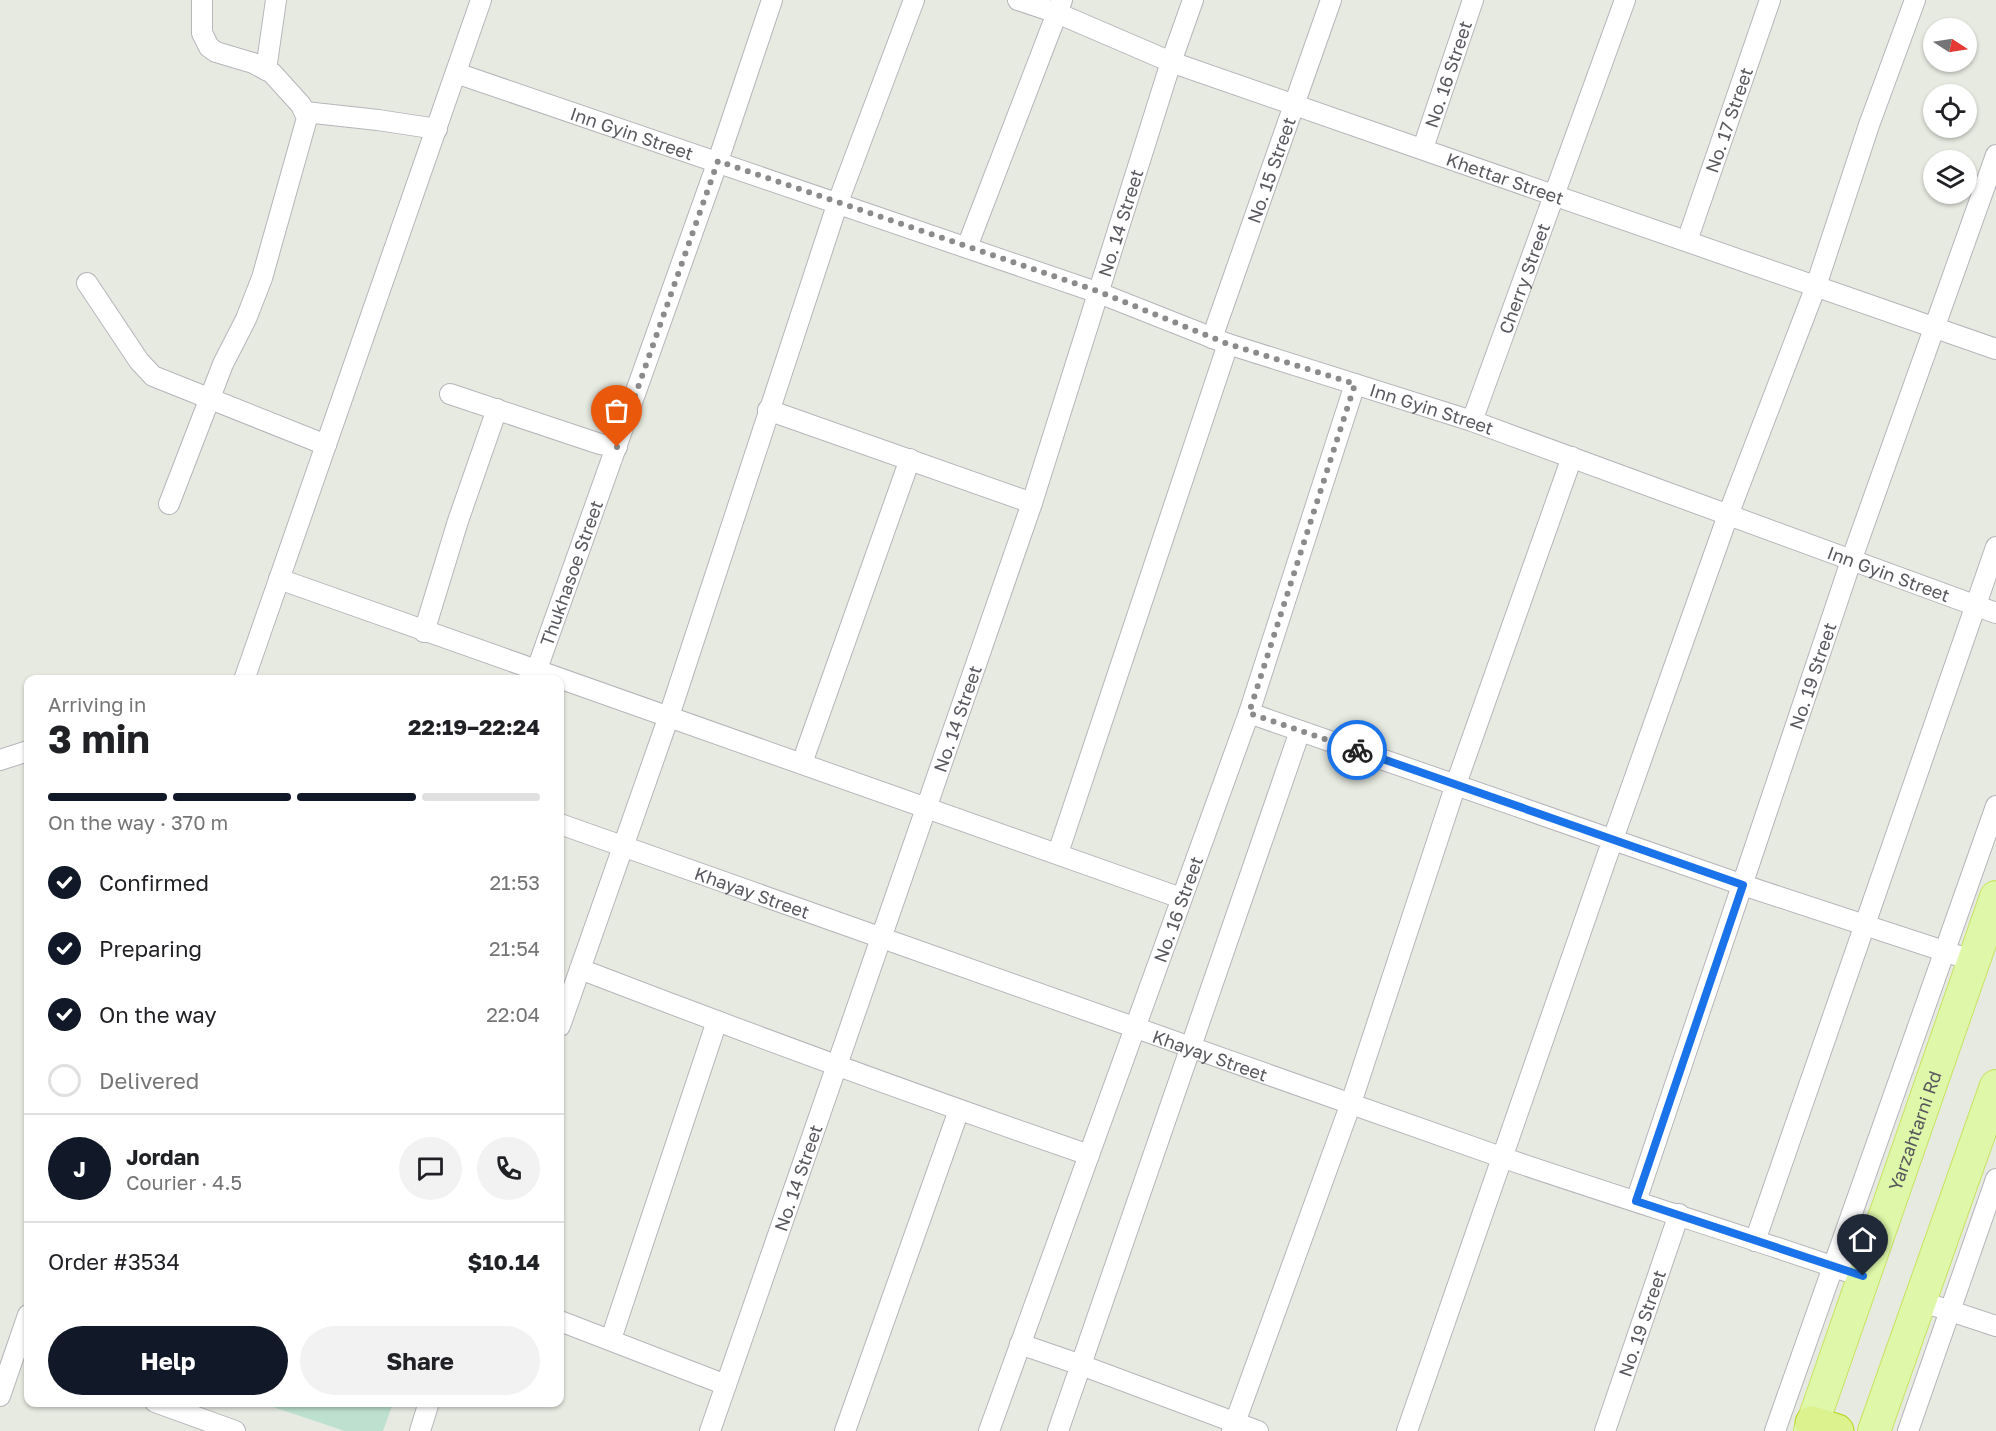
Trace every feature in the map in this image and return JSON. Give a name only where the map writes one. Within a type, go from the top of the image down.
[{"type":"main road","name":"Yarzahtarni Rd","points":[[1820,1428],[1959,956],[1996,897]]},
{"type":"main road","points":[[1874,1431],[1996,1086]]},
{"type":"street","points":[[169,504],[223,364],[246,319],[262,278],[306,126],[305,112],[272,73],[244,59],[216,52],[209,47],[202,33],[202,0]]},
{"type":"street","points":[[266,70],[276,0]]},
{"type":"street","points":[[246,675],[481,0]]},
{"type":"street","name":"Thukhasoe Street","points":[[537,669],[718,161],[772,0]]},
{"type":"street","points":[[564,1015],[669,716],[838,202],[914,0]]},
{"type":"street","name":"Khettar Street","points":[[1018,0],[1059,7],[1172,62],[1996,349]]},
{"type":"street","name":"No. 14 Street","points":[[710,1431],[1032,503],[1193,0]]},
{"type":"street","name":"No. 15 Street","points":[[1058,853],[1295,105],[1331,0]]},
{"type":"street","name":"No. 16 Street","points":[[1423,148],[1473,0]]},
{"type":"street","name":"Cherry Street","points":[[1472,421],[1625,0]]},
{"type":"street","name":"No. 17 Street","points":[[1687,241],[1770,0]]},
{"type":"street","points":[[1407,1431],[1728,515],[1816,286],[1869,125],[1915,0]]},
{"type":"street","points":[[967,247],[1059,7]]},
{"type":"street","name":"Inn Gyin Street","points":[[456,73],[1100,292],[1220,341],[1472,421],[1996,613]]},
{"type":"street","points":[[305,112],[437,129]]},
{"type":"street","name":"No. 19 Street","points":[[1636,1201],[1851,561],[1996,155]]},
{"type":"street","points":[[87,283],[139,361],[153,376],[326,445]]},
{"type":"street","name":"No. 16 Street","points":[[988,1431],[1249,713],[1355,384]]},
{"type":"street","points":[[450,394],[600,444],[617,447]]},
{"type":"street","points":[[424,632],[458,521],[497,409]]},
{"type":"street","points":[[768,410],[1032,503]]},
{"type":"street","points":[[1234,1427],[1350,1103],[1456,784],[1572,457]]},
{"type":"street","points":[[802,763],[910,459]]},
{"type":"street","points":[[1755,1241],[1996,547]]},
{"type":"street","points":[[279,579],[424,632],[554,675]]},
{"type":"street","points":[[564,679],[1182,898]]},
{"type":"street","points":[[1249,713],[1743,885],[1959,956]]},
{"type":"street","points":[[1058,1431],[1300,731]]},
{"type":"street","points":[[0,760],[24,752]]},
{"type":"street","points":[[1774,1431],[1833,1266],[1959,956],[1996,806]]},
{"type":"street","name":"Khayay Street","points":[[564,825],[881,937],[1135,1030],[1503,1157],[1863,1276]]},
{"type":"street","points":[[580,969],[959,1110],[1089,1155]]},
{"type":"street","points":[[611,1339],[717,1021]]},
{"type":"street","points":[[845,1431],[959,1110]]},
{"type":"street","points":[[1908,1431],[1996,1179]]},
{"type":"street","name":"No. 19 Street","points":[[1605,1431],[1679,1214]]},
{"type":"street","points":[[1920,1301],[1996,1326]]},
{"type":"street","points":[[564,1322],[726,1385]]},
{"type":"street","points":[[1020,1344],[1081,1365],[1234,1427],[1258,1431]]},
{"type":"street","points":[[0,1396],[22,1355]]},
{"type":"street","points":[[169,1407],[235,1431]]},
{"type":"street","points":[[420,1431],[427,1407]]},
{"type":"green space","points":[[273,1407],[392,1407],[383,1431],[345,1431]]},
{"type":"way so far","points":[[617,447],[718,161],[1100,292],[1228,344],[1355,384],[1249,713],[1357,750]]},
{"type":"route","points":[[1357,750],[1743,885],[1636,1201],[1863,1276]]}]
